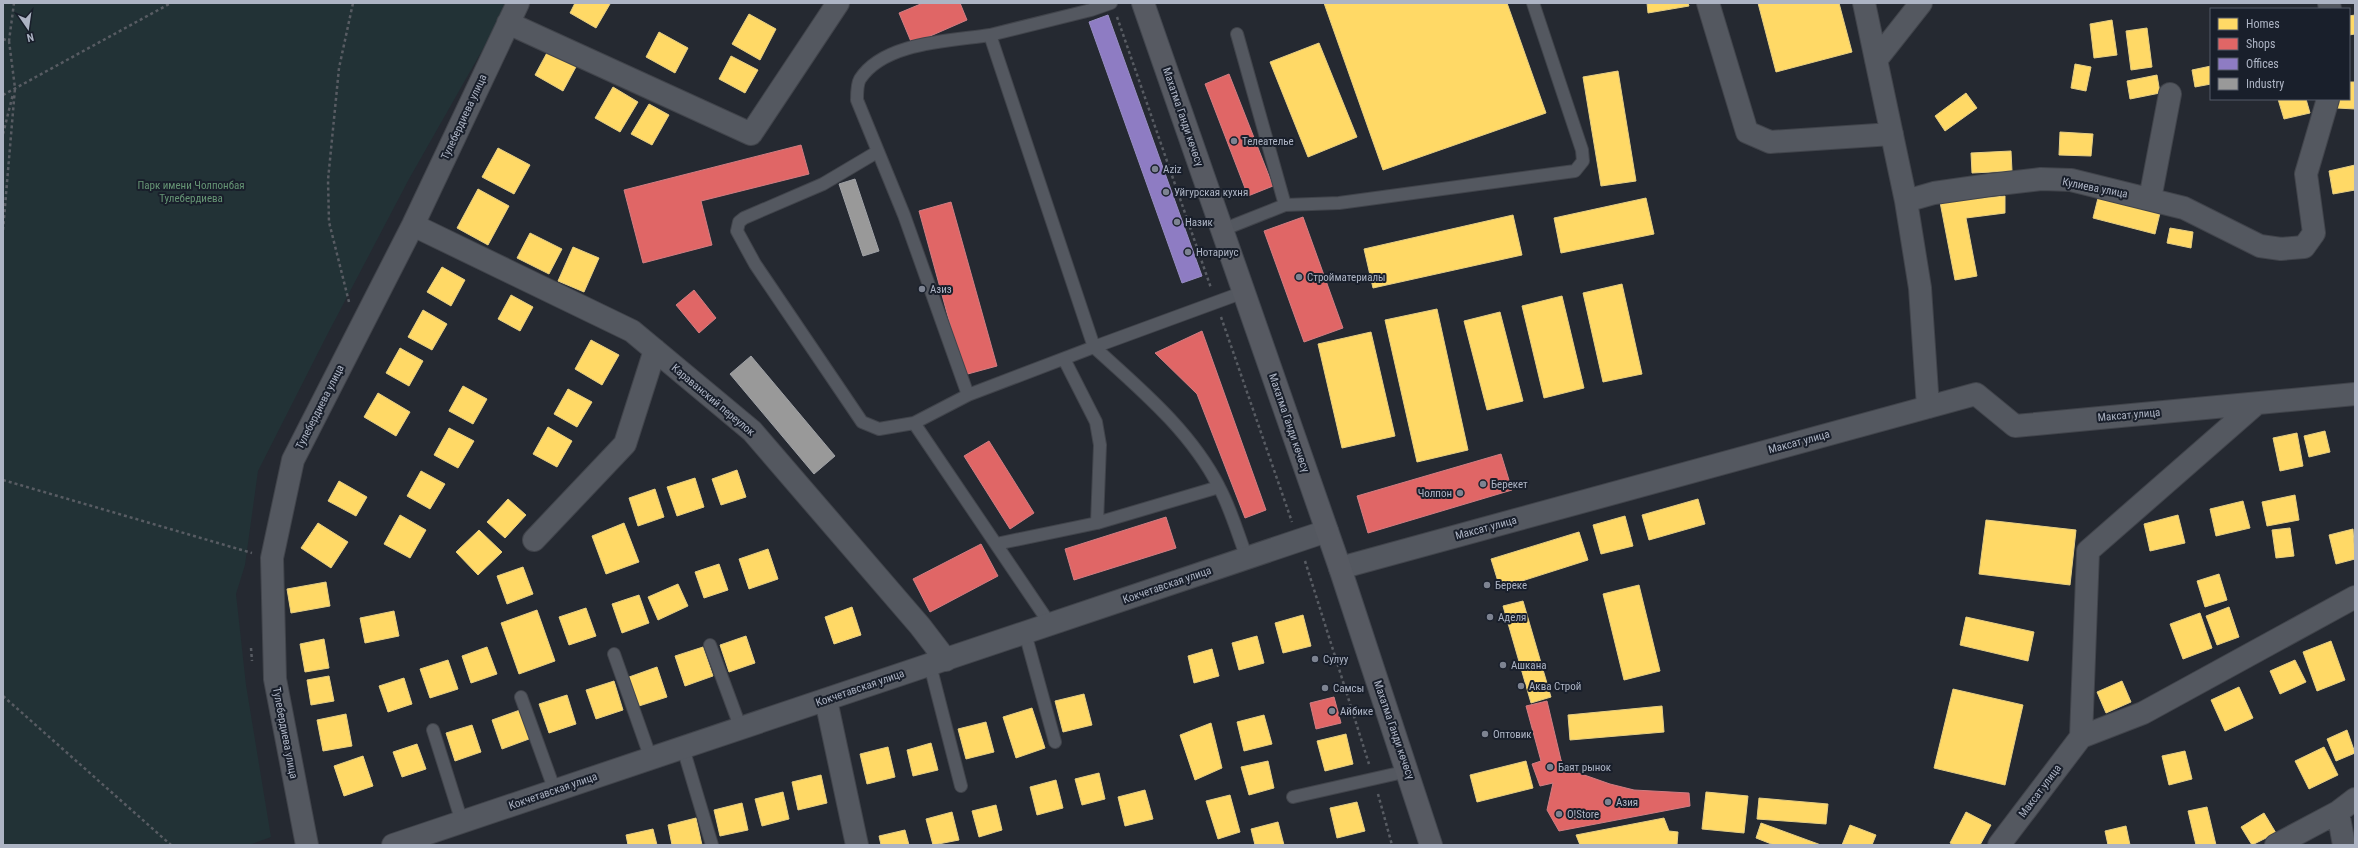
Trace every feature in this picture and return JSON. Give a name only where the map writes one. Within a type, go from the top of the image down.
[{"type":"main road","name":"Махатма Ганди көчөсү","points":[[1143,3],[1340,568],[1408,771],[1431,845]]},
{"type":"street","name":"Тулебердиева улица","points":[[306,845],[275,679],[272,558],[293,460],[413,225],[518,3]]},
{"type":"street","points":[[508,23],[751,134],[838,3]]},
{"type":"street","points":[[1708,3],[1747,132],[1770,142],[1892,134]]},
{"type":"street","points":[[1864,3],[1906,201],[1920,288],[1928,407]]},
{"type":"street","points":[[1876,60],[1922,3]]},
{"type":"street","points":[[2150,199],[2170,94]]},
{"type":"street","name":"Кулиева улица","points":[[1906,201],[1934,193],[2041,179],[2071,180],[2184,208],[2260,246],[2281,249],[2304,247],[2314,233],[2306,174],[2328,100]]},
{"type":"street","name":"Караванский переулок","points":[[413,225],[632,331],[655,350],[752,431],[920,626],[938,662]]},
{"type":"street","points":[[534,540],[625,444],[655,350]]},
{"type":"street","name":"Максат улица","points":[[1340,568],[1976,394],[2015,426],[2355,394]]},
{"type":"street","points":[[2256,404],[2088,551],[2081,736],[2144,713],[2355,598]]},
{"type":"street","name":"Кокчетавская улица","points":[[393,845],[1327,531]]},
{"type":"street","points":[[826,700],[857,845]]},
{"type":"street","name":"Максат улица","points":[[1999,845],[2081,736]]},
{"type":"street","points":[[2276,845],[2338,812],[2355,799]]},
{"type":"street","points":[[2338,812],[2344,845]]},
{"type":"lane","points":[[1222,230],[1285,205],[1339,203],[1575,171],[1582,161],[1582,150],[1533,3]]},
{"type":"lane","points":[[968,395],[904,215],[857,100],[860,80],[876,62],[903,49],[990,35],[1091,10],[1113,7]]},
{"type":"lane","points":[[1237,34],[1285,205]]},
{"type":"lane","points":[[990,35],[1094,347],[1152,399],[1201,457],[1219,487],[1247,558]]},
{"type":"lane","points":[[878,152],[823,184],[744,218],[737,225],[737,231],[755,264],[862,422],[879,429],[914,423],[968,395],[1244,292]]},
{"type":"lane","points":[[1064,359],[1096,422],[1100,445],[1097,523]]},
{"type":"lane","points":[[914,423],[1050,624]]},
{"type":"lane","points":[[996,544],[1097,523],[1219,487]]},
{"type":"lane","points":[[1025,633],[1055,742]]},
{"type":"lane","points":[[710,645],[741,728]]},
{"type":"lane","points":[[614,654],[651,758]]},
{"type":"lane","points":[[938,662],[961,786]]},
{"type":"lane","points":[[521,697],[555,791]]},
{"type":"lane","points":[[433,730],[462,822]]},
{"type":"lane","points":[[683,748],[712,845]]},
{"type":"lane","points":[[1293,797],[1408,771]]},
{"type":"path","points":[[3,230],[15,88],[8,41],[14,3]]},
{"type":"path","points":[[3,95],[171,3]]},
{"type":"path","points":[[353,3],[339,68],[328,180],[330,222],[357,334]]},
{"type":"path","points":[[1113,7],[1298,541],[1374,778],[1392,845]]},
{"type":"path","points":[[3,39],[8,41]]},
{"type":"path","points":[[3,134],[15,88]]},
{"type":"path","points":[[3,480],[272,558]]},
{"type":"path","points":[[3,696],[170,845]]},
{"type":"green space","name":"Парк имени Чолпонбая Тулебердиева","points":[[3,3],[509,3],[409,179],[258,471],[245,565],[236,594],[246,685],[271,837],[249,845],[3,845]]},
{"type":"building: Homes","points":[[575,3],[610,4],[596,28],[570,13]]},
{"type":"building: Homes","points":[[1324,3],[1507,3],[1546,113],[1383,170]]},
{"type":"building: Homes","points":[[1647,3],[1688,3],[1689,6],[1648,13]]},
{"type":"building: Homes","points":[[1758,3],[1839,3],[1852,52],[1776,72]]},
{"type":"building: Homes","points":[[749,14],[776,29],[760,60],[732,44]]},
{"type":"building: Homes","points":[[2355,15],[2355,34],[2350,35],[2350,16]]},
{"type":"building: Homes","points":[[2112,20],[2117,55],[2094,58],[2090,24]]},
{"type":"building: Homes","points":[[2147,28],[2152,67],[2131,70],[2126,31]]},
{"type":"building: Homes","points":[[659,32],[688,48],[675,73],[646,57]]},
{"type":"building: Homes","points":[[1319,43],[1357,137],[1308,157],[1270,62]]},
{"type":"building: Homes","points":[[549,49],[577,65],[563,91],[535,75]]},
{"type":"building: Homes","points":[[731,56],[758,70],[745,93],[719,79]]},
{"type":"building: Homes","points":[[2075,64],[2091,67],[2086,91],[2071,88]]},
{"type":"building: Homes","points":[[2210,66],[2210,84],[2195,87],[2192,70]]},
{"type":"building: Homes","points":[[1618,71],[1636,181],[1601,186],[1583,77]]},
{"type":"building: Homes","points":[[2157,75],[2160,93],[2130,99],[2127,81]]},
{"type":"building: Homes","points":[[2350,82],[2355,82],[2355,109],[2337,108],[2337,100],[2350,100]]},
{"type":"building: Homes","points":[[613,87],[638,102],[620,132],[595,118]]},
{"type":"building: Homes","points":[[1966,93],[1977,108],[1945,131],[1935,116]]},
{"type":"building: Homes","points":[[2278,100],[2306,100],[2310,113],[2284,119]]},
{"type":"building: Homes","points":[[649,104],[669,115],[652,145],[631,134]]},
{"type":"building: Homes","points":[[2060,132],[2093,134],[2091,156],[2059,155]]},
{"type":"building: Homes","points":[[498,148],[530,165],[514,194],[482,177]]},
{"type":"building: Homes","points":[[2011,151],[2012,171],[1972,173],[1971,153]]},
{"type":"building: Homes","points":[[2355,165],[2355,190],[2333,194],[2329,171]]},
{"type":"building: Homes","points":[[478,189],[509,206],[488,245],[457,228]]},
{"type":"building: Homes","points":[[2005,196],[2005,213],[1966,218],[1977,276],[1955,280],[1940,202]]},
{"type":"building: Homes","points":[[1646,198],[1654,234],[1561,253],[1554,218]]},
{"type":"building: Homes","points":[[2098,198],[2160,213],[2155,234],[2093,218]]},
{"type":"building: Homes","points":[[1513,215],[1522,255],[1373,288],[1364,249]]},
{"type":"building: Homes","points":[[2170,228],[2193,232],[2191,248],[2167,243]]},
{"type":"building: Homes","points":[[530,233],[562,249],[549,274],[517,258]]},
{"type":"building: Homes","points":[[573,247],[599,258],[584,292],[558,281]]},
{"type":"building: Homes","points":[[442,267],[465,280],[451,306],[427,292]]},
{"type":"building: Homes","points":[[1622,284],[1642,374],[1603,382],[1583,293]]},
{"type":"building: Homes","points":[[511,295],[533,307],[520,331],[498,319]]},
{"type":"building: Homes","points":[[1562,296],[1584,388],[1544,398],[1522,306]]},
{"type":"building: Homes","points":[[1437,309],[1468,450],[1417,462],[1385,320]]},
{"type":"building: Homes","points":[[423,310],[447,324],[432,350],[408,337]]},
{"type":"building: Homes","points":[[1500,312],[1523,401],[1487,410],[1464,321]]},
{"type":"building: Homes","points":[[1371,332],[1395,436],[1342,448],[1318,344]]},
{"type":"building: Homes","points":[[591,340],[619,355],[602,385],[575,369]]},
{"type":"building: Homes","points":[[400,348],[423,361],[409,386],[386,373]]},
{"type":"building: Homes","points":[[463,386],[487,399],[473,424],[449,411]]},
{"type":"building: Homes","points":[[568,389],[592,402],[577,427],[554,414]]},
{"type":"building: Homes","points":[[378,393],[410,412],[396,436],[364,417]]},
{"type":"building: Homes","points":[[548,427],[572,441],[557,467],[533,454]]},
{"type":"building: Homes","points":[[449,428],[474,441],[458,468],[434,455]]},
{"type":"building: Homes","points":[[2325,431],[2330,452],[2309,457],[2304,436]]},
{"type":"building: Homes","points":[[2297,433],[2303,466],[2280,471],[2273,438]]},
{"type":"building: Homes","points":[[737,470],[746,497],[721,505],[712,479]]},
{"type":"building: Homes","points":[[421,471],[445,484],[430,509],[407,496]]},
{"type":"building: Homes","points":[[695,478],[704,507],[677,516],[667,487]]},
{"type":"building: Homes","points":[[339,481],[367,497],[356,516],[328,501]]},
{"type":"building: Homes","points":[[655,489],[664,517],[638,526],[629,498]]},
{"type":"building: Homes","points":[[2295,495],[2299,520],[2267,526],[2262,502]]},
{"type":"building: Homes","points":[[508,499],[526,515],[505,538],[487,522]]},
{"type":"building: Homes","points":[[1698,499],[1705,524],[1649,540],[1642,515]]},
{"type":"building: Homes","points":[[2243,501],[2250,528],[2216,536],[2210,509]]},
{"type":"building: Homes","points":[[400,515],[426,530],[410,558],[384,544]]},
{"type":"building: Homes","points":[[2178,515],[2185,543],[2150,551],[2144,524]]},
{"type":"building: Homes","points":[[1625,516],[1633,546],[1601,554],[1593,525]]},
{"type":"building: Homes","points":[[1986,520],[2076,530],[2070,585],[1979,574]]},
{"type":"building: Homes","points":[[318,523],[348,542],[331,568],[301,548]]},
{"type":"building: Homes","points":[[624,523],[639,562],[606,574],[592,536]]},
{"type":"building: Homes","points":[[2290,528],[2294,556],[2276,558],[2272,530]]},
{"type":"building: Homes","points":[[2353,529],[2355,559],[2336,564],[2329,535]]},
{"type":"building: Homes","points":[[479,530],[502,552],[478,575],[456,552]]},
{"type":"building: Homes","points":[[1579,532],[1588,560],[1500,588],[1491,559]]},
{"type":"building: Homes","points":[[768,549],[778,579],[749,589],[739,559]]},
{"type":"building: Homes","points":[[719,564],[728,590],[704,598],[695,572]]},
{"type":"building: Homes","points":[[523,567],[533,594],[507,604],[497,576]]},
{"type":"building: Homes","points":[[2219,574],[2227,600],[2205,607],[2197,581]]},
{"type":"building: Homes","points":[[326,582],[330,606],[291,613],[287,589]]},
{"type":"building: Homes","points":[[678,584],[688,606],[658,620],[648,597]]},
{"type":"building: Homes","points":[[1639,585],[1660,671],[1624,680],[1603,594]]},
{"type":"building: Homes","points":[[639,595],[649,623],[622,633],[612,604]]},
{"type":"building: Homes","points":[[1523,601],[1551,697],[1531,703],[1503,606]]},
{"type":"building: Homes","points":[[852,607],[861,635],[834,644],[825,617]]},
{"type":"building: Homes","points":[[2229,607],[2239,637],[2217,645],[2206,616]]},
{"type":"building: Homes","points":[[586,608],[596,636],[569,645],[559,617]]},
{"type":"building: Homes","points":[[537,610],[555,661],[519,674],[501,623]]},
{"type":"building: Homes","points":[[394,611],[399,636],[365,643],[360,618]]},
{"type":"building: Homes","points":[[2200,613],[2212,648],[2183,659],[2170,624]]},
{"type":"building: Homes","points":[[1303,615],[1311,646],[1283,653],[1275,623]]},
{"type":"building: Homes","points":[[1966,617],[2034,632],[2028,661],[1960,645]]},
{"type":"building: Homes","points":[[746,636],[755,663],[729,672],[720,645]]},
{"type":"building: Homes","points":[[1257,636],[1264,663],[1239,670],[1232,643]]},
{"type":"building: Homes","points":[[324,639],[329,668],[305,672],[300,644]]},
{"type":"building: Homes","points":[[2331,641],[2345,680],[2317,691],[2303,652]]},
{"type":"building: Homes","points":[[487,647],[497,674],[471,683],[462,656]]},
{"type":"building: Homes","points":[[703,647],[713,676],[685,686],[675,656]]},
{"type":"building: Homes","points":[[1212,649],[1219,676],[1194,683],[1188,656]]},
{"type":"building: Homes","points":[[448,660],[458,689],[430,698],[420,669]]},
{"type":"building: Homes","points":[[2295,660],[2306,682],[2280,694],[2270,671]]},
{"type":"building: Homes","points":[[657,667],[667,697],[639,706],[629,677]]},
{"type":"building: Homes","points":[[329,676],[334,701],[311,705],[307,680]]},
{"type":"building: Homes","points":[[404,678],[412,704],[388,712],[379,686]]},
{"type":"building: Homes","points":[[614,681],[623,710],[596,719],[586,690]]},
{"type":"building: Homes","points":[[2122,681],[2131,702],[2106,713],[2097,692]]},
{"type":"building: Homes","points":[[2239,687],[2253,718],[2225,731],[2211,700]]},
{"type":"building: Homes","points":[[1953,689],[2023,705],[2005,785],[1934,768]]},
{"type":"building: Homes","points":[[1084,694],[1092,725],[1063,732],[1055,701]]},
{"type":"building: Homes","points":[[567,695],[576,724],[549,733],[539,704]]},
{"type":"building: Homes","points":[[1662,706],[1664,732],[1570,740],[1568,715]]},
{"type":"building: Homes","points":[[1032,708],[1045,748],[1016,758],[1003,717]]},
{"type":"building: Homes","points":[[520,710],[529,739],[502,749],[492,720]]},
{"type":"building: Homes","points":[[346,714],[352,746],[323,751],[317,720]]},
{"type":"building: Homes","points":[[1264,715],[1272,744],[1244,751],[1237,722]]},
{"type":"building: Homes","points":[[986,722],[994,752],[966,759],[958,729]]},
{"type":"building: Homes","points":[[1211,723],[1222,768],[1195,780],[1180,735]]},
{"type":"building: Homes","points":[[472,725],[481,752],[455,761],[446,733]]},
{"type":"building: Homes","points":[[2347,730],[2355,753],[2336,761],[2327,739]]},
{"type":"building: Homes","points":[[1346,734],[1353,764],[1325,771],[1317,741]]},
{"type":"building: Homes","points":[[931,743],[938,770],[913,776],[907,750]]},
{"type":"building: Homes","points":[[417,744],[426,769],[402,777],[393,752]]},
{"type":"building: Homes","points":[[888,747],[895,777],[867,784],[860,754]]},
{"type":"building: Homes","points":[[2324,747],[2338,775],[2309,789],[2295,761]]},
{"type":"building: Homes","points":[[2185,751],[2192,779],[2169,785],[2162,756]]},
{"type":"building: Homes","points":[[363,756],[373,786],[344,796],[334,766]]},
{"type":"building: Homes","points":[[1268,761],[1274,788],[1249,795],[1241,767]]},
{"type":"building: Homes","points":[[1526,761],[1533,788],[1477,802],[1470,775]]},
{"type":"building: Homes","points":[[1099,773],[1105,799],[1082,805],[1075,779]]},
{"type":"building: Homes","points":[[821,775],[827,803],[798,810],[792,782]]},
{"type":"building: Homes","points":[[1056,780],[1063,808],[1037,815],[1030,787]]},
{"type":"building: Homes","points":[[1145,790],[1153,819],[1125,826],[1118,797]]},
{"type":"building: Homes","points":[[783,792],[789,819],[762,826],[755,799]]},
{"type":"building: Homes","points":[[1706,792],[1748,796],[1744,833],[1702,829]]},
{"type":"building: Homes","points":[[1230,795],[1240,832],[1218,839],[1206,801]]},
{"type":"building: Homes","points":[[1759,798],[1828,804],[1826,824],[1757,819]]},
{"type":"building: Homes","points":[[1357,802],[1365,831],[1337,838],[1330,808]]},
{"type":"building: Homes","points":[[742,803],[748,830],[720,836],[714,810]]},
{"type":"building: Homes","points":[[996,805],[1002,830],[979,837],[972,811]]},
{"type":"building: Homes","points":[[2207,807],[2216,845],[2196,845],[2188,811]]},
{"type":"building: Homes","points":[[952,812],[959,840],[933,845],[926,819]]},
{"type":"building: Homes","points":[[1966,812],[1991,825],[1980,845],[1954,845],[1950,843]]},
{"type":"building: Homes","points":[[2264,813],[2276,833],[2252,845],[2241,827]]},
{"type":"building: Homes","points":[[696,818],[702,845],[672,845],[668,825]]},
{"type":"building: Homes","points":[[1664,818],[1669,831],[1678,832],[1677,845],[1580,845],[1576,835]]},
{"type":"building: Homes","points":[[1278,822],[1284,845],[1255,845],[1251,829]]},
{"type":"building: Homes","points":[[1761,823],[1821,845],[1774,845],[1756,838]]},
{"type":"building: Homes","points":[[1850,825],[1876,835],[1872,845],[1842,845]]},
{"type":"building: Homes","points":[[2126,826],[2130,845],[2108,845],[2105,831]]},
{"type":"building: Homes","points":[[653,829],[657,845],[628,845],[626,835]]},
{"type":"building: Homes","points":[[905,830],[909,845],[881,845],[879,836]]},
{"type":"building: Shops","points":[[923,3],[960,3],[967,20],[912,44],[899,13]]},
{"type":"building: Shops","points":[[1229,74],[1273,186],[1248,196],[1205,84]]},
{"type":"building: Shops","points":[[801,145],[809,174],[701,201],[712,245],[643,263],[624,190]]},
{"type":"building: Shops","points":[[951,202],[997,366],[964,375],[919,211]]},
{"type":"building: Shops","points":[[1303,217],[1343,328],[1304,342],[1264,231]]},
{"type":"building: Shops","points":[[694,290],[716,318],[699,333],[676,305]]},
{"type":"building: Shops","points":[[1202,331],[1266,510],[1245,518],[1197,394],[1155,353]]},
{"type":"building: Shops","points":[[989,441],[1034,513],[1010,529],[964,456]]},
{"type":"building: Shops","points":[[1501,454],[1512,490],[1368,533],[1357,496]]},
{"type":"building: Shops","points":[[1166,517],[1176,548],[1074,580],[1065,549]]},
{"type":"building: Shops","points":[[981,544],[998,576],[930,612],[913,579]]},
{"type":"building: Shops","points":[[1334,697],[1341,723],[1316,729],[1310,703]]},
{"type":"building: Shops","name":"Баят рынок","points":[[1547,701],[1561,760],[1570,770],[1610,784],[1634,790],[1689,793],[1690,806],[1559,831],[1547,810],[1553,783],[1540,786],[1532,764],[1541,761],[1526,706]]},
{"type":"building: Offices","points":[[1108,15],[1202,276],[1182,283],[1089,22]]},
{"type":"building: Industry","points":[[855,179],[879,251],[863,256],[839,184]]},
{"type":"building: Industry","points":[[751,356],[835,456],[814,474],[730,374]]},
{"type":"place","name":"Телеателье","points":[[1234,141]]},
{"type":"place","name":"Aziz","points":[[1155,169]]},
{"type":"place","name":"Уйгурская кухня","points":[[1166,192]]},
{"type":"place","name":"Назик","points":[[1177,222]]},
{"type":"place","name":"Нотариус","points":[[1188,252]]},
{"type":"place","name":"Стройматериалы","points":[[1299,277]]},
{"type":"place","name":"Азиз","points":[[922,289]]},
{"type":"place","name":"Берекет","points":[[1483,484]]},
{"type":"place","name":"Чолпон","points":[[1460,493]]},
{"type":"place","name":"Береке","points":[[1487,585]]},
{"type":"place","name":"Аделя","points":[[1490,617]]},
{"type":"place","name":"Сулуу","points":[[1315,659]]},
{"type":"place","name":"Ашкана","points":[[1503,665]]},
{"type":"place","name":"Аква Строй","points":[[1521,686]]},
{"type":"place","name":"Самсы","points":[[1325,688]]},
{"type":"place","name":"Айбике","points":[[1332,711]]},
{"type":"place","name":"Оптовик","points":[[1485,734]]},
{"type":"place","name":"Баят рынок","points":[[1550,767]]},
{"type":"place","name":"Азия","points":[[1608,802]]},
{"type":"place","name":"O!Store","points":[[1559,814]]}]
